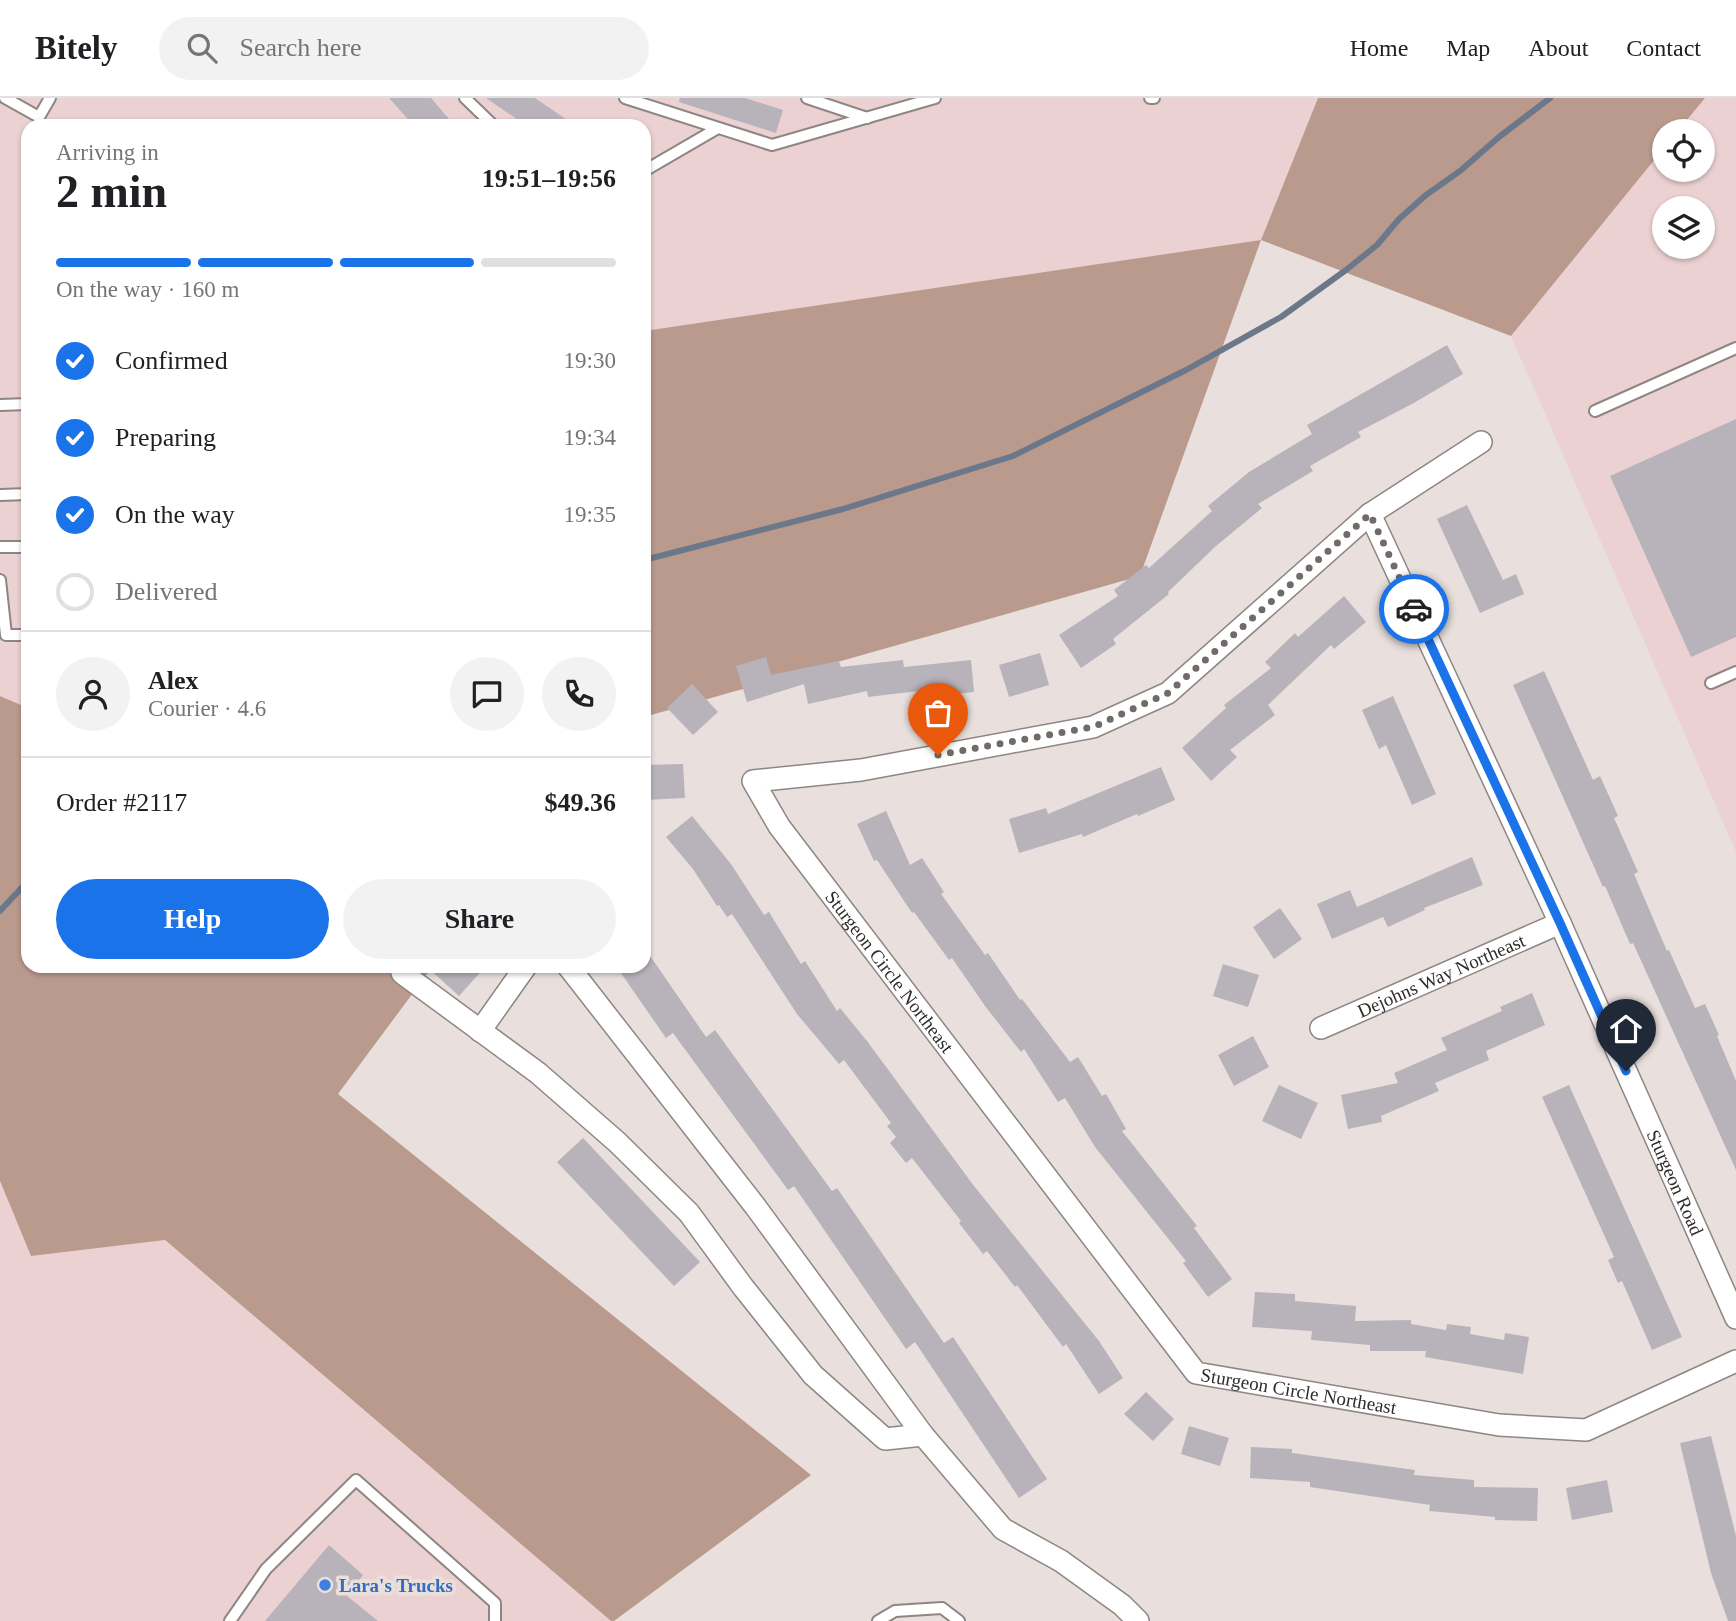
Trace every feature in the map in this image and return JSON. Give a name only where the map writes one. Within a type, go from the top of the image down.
[{"type":"street","name":"Sturgeon Circle Northeast","points":[[1480,442],[1370,514],[1168,693],[1093,727],[860,770],[753,781],[779,826],[1196,1373],[1499,1425],[1586,1430],[1736,1361]]},
{"type":"street","name":"Sturgeon Road","points":[[1370,514],[1560,923],[1736,1318]]},
{"type":"street","name":"Dejohns Way Northeast","points":[[1321,1028],[1560,923]]},
{"type":"street","points":[[402,973],[538,1073],[617,1142],[689,1213],[813,1376],[885,1439],[923,1435]]},
{"type":"street","points":[[480,1031],[521,973]]},
{"type":"street","points":[[573,973],[755,1206],[923,1435],[1003,1529],[1061,1561],[1122,1605],[1138,1621]]},
{"type":"lane","points":[[5,98],[39,117],[50,98]]},
{"type":"lane","points":[[466,98],[487,119]]},
{"type":"lane","points":[[625,98],[772,145],[935,98]]},
{"type":"lane","points":[[807,98],[867,118]]},
{"type":"lane","points":[[651,167],[718,128]]},
{"type":"lane","points":[[1595,411],[1736,348]]},
{"type":"lane","points":[[0,405],[21,404]]},
{"type":"lane","points":[[0,495],[21,494]]},
{"type":"lane","points":[[0,547],[21,547]]},
{"type":"lane","points":[[0,580],[6,635],[21,635]]},
{"type":"lane","points":[[1711,683],[1736,671]]},
{"type":"lane","points":[[230,1621],[266,1569],[356,1480],[495,1603],[495,1621]]},
{"type":"lane","points":[[878,1621],[895,1611],[942,1608],[959,1621]]},
{"type":"shaded area","points":[[0,98],[1318,98],[1261,240],[651,330],[651,119],[21,119],[21,705],[0,696]]},
{"type":"shaded area","points":[[1318,98],[1705,98],[1688,119],[1652,119],[1652,163],[1511,336],[1261,240]]},
{"type":"shaded area","points":[[1705,98],[1736,98],[1736,852],[1511,336],[1652,163],[1652,182],[1715,182],[1715,119],[1688,119]]},
{"type":"shaded area","points":[[1261,240],[1140,576],[651,715],[651,330]]},
{"type":"shaded area","points":[[0,696],[21,705],[21,973],[428,973],[338,1094],[811,1475],[611,1621],[165,1240],[31,1256],[0,1181]]},
{"type":"shaded area","points":[[0,1181],[31,1256],[164,1240],[611,1621],[0,1621]]},
{"type":"building","points":[[389,98],[431,98],[449,119],[408,119]]},
{"type":"building","points":[[486,98],[535,98],[566,119],[517,119]]},
{"type":"building","points":[[680,98],[745,98],[783,110],[776,133],[679,102]]},
{"type":"building","points":[[1447,345],[1463,374],[1358,432],[1361,437],[1310,466],[1313,471],[1258,504],[1262,508],[1216,546],[1168,592],[1169,594],[1113,639],[1116,644],[1081,668],[1059,635],[1118,596],[1114,590],[1146,565],[1149,568],[1212,511],[1208,506],[1249,472],[1312,434],[1307,425]]},
{"type":"building","points":[[1736,419],[1736,637],[1691,657],[1610,476]]},
{"type":"building","points":[[1467,505],[1503,580],[1516,574],[1524,594],[1480,613],[1437,519]]},
{"type":"building","points":[[1344,596],[1366,622],[1334,649],[1331,645],[1268,705],[1275,715],[1230,750],[1237,757],[1211,781],[1182,748],[1226,708],[1224,705],[1271,668],[1265,662],[1295,633],[1298,637]]},
{"type":"building","points":[[1040,653],[1049,685],[1009,697],[999,665]]},
{"type":"building","points":[[766,657],[771,675],[839,661],[841,667],[903,660],[904,667],[971,660],[974,692],[935,696],[935,689],[868,697],[867,691],[808,704],[804,684],[747,702],[736,666]]},
{"type":"building","points":[[1544,671],[1593,780],[1600,776],[1618,816],[1614,818],[1638,872],[1634,874],[1667,951],[1669,950],[1695,1008],[1705,1004],[1719,1035],[1717,1036],[1736,1081],[1736,1170],[1633,943],[1630,944],[1605,886],[1603,887],[1513,685]]},
{"type":"building","points":[[692,684],[718,712],[693,735],[667,708]]},
{"type":"building","points":[[1393,696],[1436,794],[1412,805],[1386,745],[1379,749],[1362,710]]},
{"type":"building","points":[[683,764],[685,798],[651,800],[651,765]]},
{"type":"building","points":[[1161,767],[1175,800],[1083,837],[1082,834],[1019,853],[1009,819],[1046,808],[1048,814]]},
{"type":"building","points":[[886,811],[910,865],[922,858],[944,892],[941,894],[985,955],[988,953],[1020,1000],[1022,999],[1070,1062],[1078,1057],[1102,1096],[1106,1094],[1126,1129],[1122,1131],[1197,1226],[1194,1228],[1232,1279],[1208,1297],[1183,1263],[1186,1261],[1095,1147],[1065,1098],[1058,1102],[1024,1049],[1021,1052],[952,958],[949,960],[914,912],[912,913],[877,860],[874,861],[857,824]]},
{"type":"building","points":[[692,816],[731,864],[764,915],[769,912],[801,964],[805,961],[837,1011],[840,1008],[867,1041],[974,1186],[1099,1341],[1123,1378],[1099,1394],[1066,1344],[1063,1347],[1017,1285],[1015,1287],[987,1251],[983,1254],[912,1158],[906,1163],[890,1143],[896,1137],[887,1126],[891,1123],[844,1060],[839,1064],[797,1014],[732,914],[727,917],[719,905],[717,906],[693,869],[666,837]]},
{"type":"building","points":[[1472,857],[1483,885],[1424,908],[1425,910],[1388,927],[1383,917],[1332,939],[1317,904],[1350,890],[1357,907]]},
{"type":"building","points":[[1280,908],[1302,939],[1274,959],[1253,927]]},
{"type":"building","points":[[651,957],[706,1037],[715,1030],[832,1191],[837,1188],[944,1343],[953,1337],[1047,1479],[1019,1498],[915,1342],[906,1349],[794,1186],[788,1190],[673,1033],[666,1038],[621,973],[651,973]]},
{"type":"building","points":[[1223,964],[1259,975],[1248,1007],[1213,996]]},
{"type":"building","points":[[434,973],[480,973],[459,996]]},
{"type":"building","points":[[1532,993],[1545,1025],[1486,1051],[1489,1060],[1435,1083],[1439,1091],[1381,1116],[1382,1122],[1348,1129],[1341,1095],[1398,1083],[1394,1073],[1447,1050],[1441,1038],[1502,1011],[1500,1007]]},
{"type":"building","points":[[1253,1036],[1269,1067],[1234,1086],[1218,1055]]},
{"type":"building","points":[[1279,1085],[1318,1103],[1301,1139],[1262,1121]]},
{"type":"building","points":[[1569,1085],[1682,1337],[1652,1350],[1622,1281],[1618,1283],[1608,1260],[1614,1257],[1542,1097]]},
{"type":"building","points":[[583,1138],[700,1262],[674,1286],[557,1162]]},
{"type":"building","points":[[1255,1292],[1295,1294],[1295,1301],[1356,1306],[1355,1321],[1411,1320],[1411,1324],[1446,1330],[1447,1324],[1471,1327],[1470,1334],[1504,1340],[1505,1333],[1529,1337],[1523,1374],[1425,1357],[1426,1351],[1370,1351],[1370,1345],[1311,1340],[1312,1331],[1252,1327]]},
{"type":"building","points":[[1146,1392],[1174,1419],[1153,1441],[1124,1414]]},
{"type":"building","points":[[1189,1426],[1229,1438],[1220,1466],[1181,1454]]},
{"type":"building","points":[[1711,1436],[1736,1536],[1736,1621],[1728,1621],[1711,1573],[1680,1443]]},
{"type":"building","points":[[1251,1447],[1292,1449],[1292,1453],[1415,1470],[1414,1475],[1474,1480],[1474,1487],[1538,1488],[1537,1521],[1495,1520],[1495,1517],[1429,1511],[1430,1505],[1310,1487],[1310,1482],[1250,1478]]},
{"type":"building","points":[[1607,1480],[1613,1512],[1572,1520],[1566,1488]]},
{"type":"building","name":"Lara's Trucks","points":[[329,1545],[363,1575],[347,1596],[378,1621],[265,1621]]},
{"type":"waterway","points":[[651,558],[843,509],[1013,456],[1186,370],[1281,317],[1346,270],[1377,245],[1399,219],[1426,195],[1550,98]]},
{"type":"waterway","points":[[0,911],[21,888]]},
{"type":"way so far","points":[[938,755],[1093,727],[1168,693],[1370,514],[1414,609]]},
{"type":"place","name":"Lara's Trucks","points":[[325,1585]]},
{"type":"route","points":[[1414,609],[1626,1071]]}]
